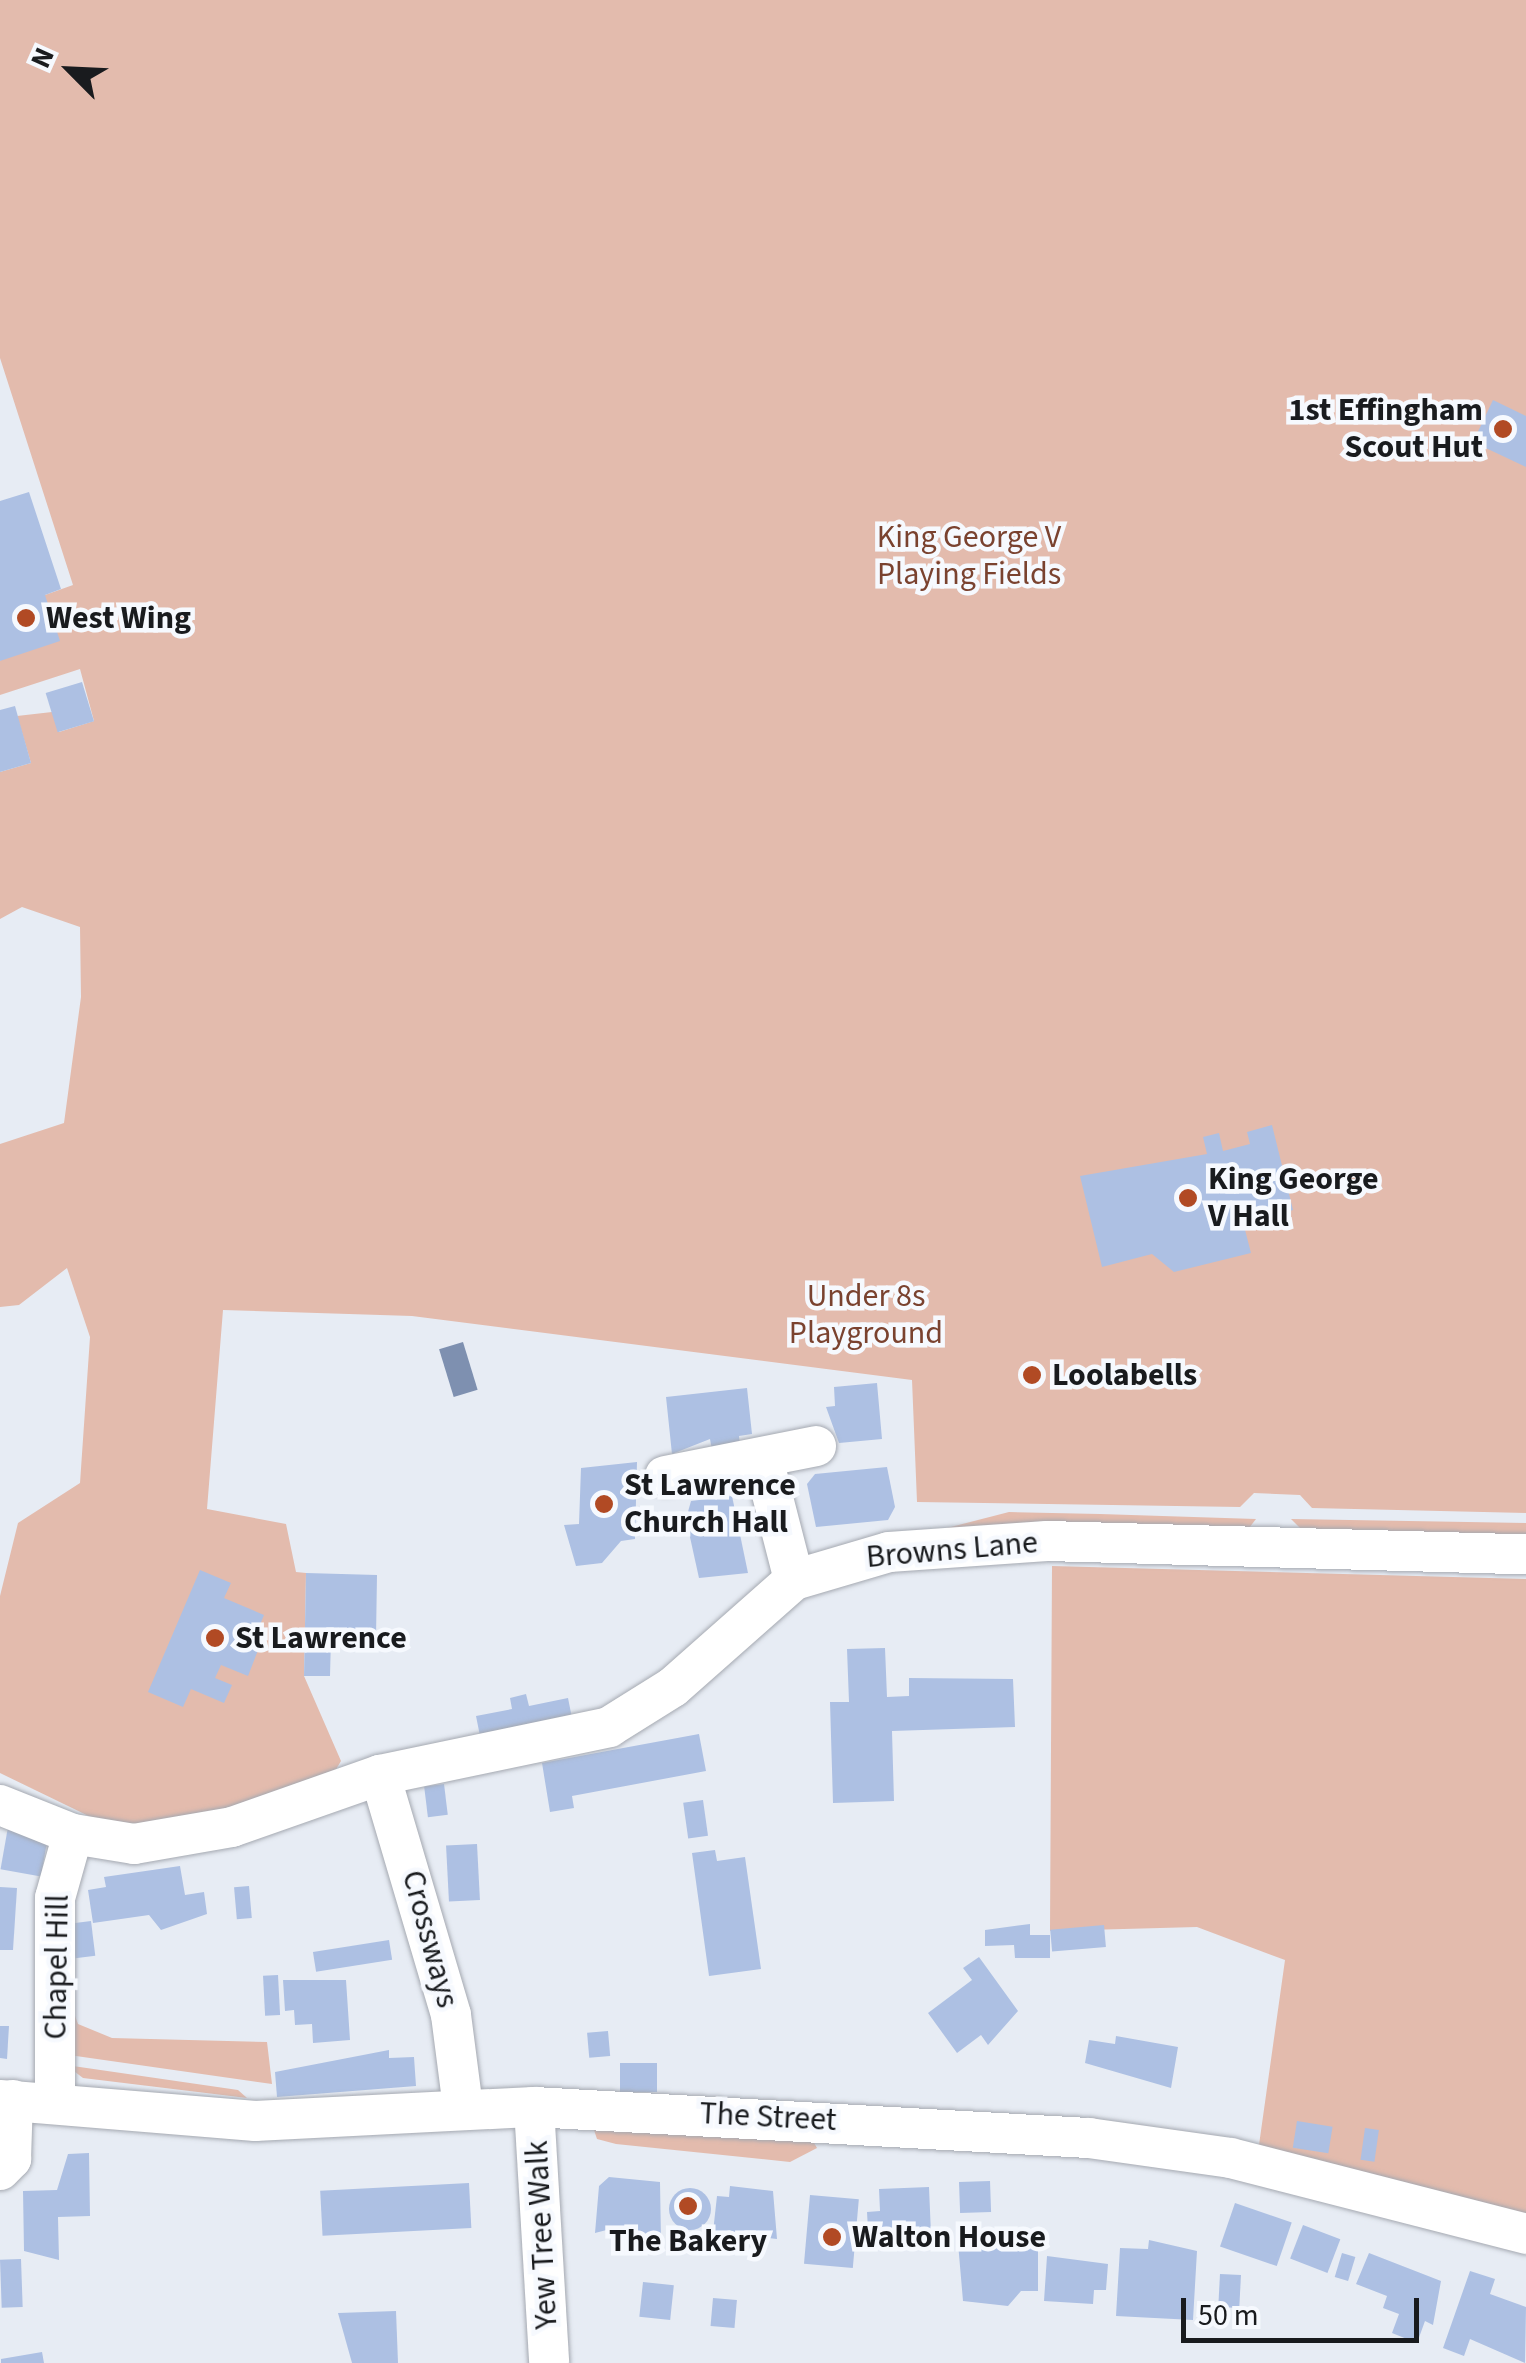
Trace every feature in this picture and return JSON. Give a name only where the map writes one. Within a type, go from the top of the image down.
[{"type":"street","points":[[666,1476],[816,1446]]},
{"type":"street","points":[[763,1458],[794,1580]]},
{"type":"street","name":"Browns Lane","points":[[0,1804],[73,1834],[134,1844],[232,1828],[380,1775],[633,1716],[794,1580],[858,1557],[984,1542],[1526,1554]]},
{"type":"street","name":"Crossways","points":[[380,1775],[446,1998],[463,2107]]},
{"type":"street","name":"Chapel Hill","points":[[56,2101],[54,1898],[73,1834]]},
{"type":"street","points":[[0,2170],[12,2158],[7,2100]]},
{"type":"street","name":"The Street","points":[[7,2100],[56,2101],[254,2121],[463,2107],[534,2107],[1089,2138],[1230,2158],[1526,2234]]},
{"type":"street","name":"Yew Tree Walk","points":[[534,2107],[549,2363]]},
{"type":"green space","name":"King George V Playing Fields","points":[[0,0],[1526,0],[1526,1513],[1312,1508],[1300,1495],[1254,1493],[1240,1507],[917,1502],[912,1380],[412,1316],[223,1310],[207,1509],[286,1524],[296,1572],[306,1573],[304,1676],[341,1761],[329,1781],[160,1828],[103,1823],[0,1773],[0,1596],[18,1523],[80,1483],[90,1337],[67,1268],[19,1305],[0,1307],[0,1144],[64,1123],[81,997],[80,927],[22,907],[0,919],[0,772],[31,763],[17,716],[52,712],[59,732],[94,721],[80,669],[0,695],[0,661],[45,595],[73,585],[0,358]]},
{"type":"green space","points":[[1009,1512],[1256,1519],[1246,1532],[943,1529]]},
{"type":"green space","points":[[1291,1519],[1526,1523],[1526,1539],[1306,1534]]},
{"type":"green space","points":[[1052,1566],[1526,1579],[1526,2215],[1258,2152],[1285,1960],[1197,1927],[1050,1931]]},
{"type":"green space","points":[[70,2002],[78,2024],[112,2038],[267,2042],[272,2084],[62,2054]]},
{"type":"green space","points":[[66,2065],[238,2090],[247,2098],[83,2078]]},
{"type":"green space","points":[[593,2127],[812,2139],[817,2148],[790,2162],[616,2144],[597,2139]]},
{"type":"water","points":[[463,1342],[478,1390],[454,1397],[439,1349]]},
{"type":"building","name":"1st Effingham Scout Hut","points":[[1493,400],[1526,416],[1526,467],[1473,442]]},
{"type":"building","points":[[29,492],[61,589],[45,595],[60,641],[0,661],[0,501]]},
{"type":"building","points":[[82,682],[94,721],[58,732],[46,693]]},
{"type":"building","points":[[15,706],[31,763],[0,772],[0,710]]},
{"type":"building","name":"King George V Hall","points":[[1272,1125],[1293,1210],[1244,1226],[1251,1253],[1174,1272],[1152,1254],[1102,1267],[1080,1176],[1207,1154],[1203,1137],[1219,1133],[1223,1151],[1250,1144],[1247,1132]]},
{"type":"building","points":[[877,1383],[882,1439],[839,1443],[826,1407],[835,1406],[834,1387]]},
{"type":"building","points":[[747,1388],[752,1434],[739,1436],[740,1447],[712,1450],[710,1439],[672,1454],[666,1397]]},
{"type":"building","name":"St Lawrence Church Hall","points":[[637,1462],[635,1539],[621,1541],[602,1563],[576,1566],[564,1525],[579,1524],[581,1468]]},
{"type":"building","points":[[887,1467],[895,1507],[888,1520],[816,1527],[807,1484],[815,1474]]},
{"type":"building","points":[[732,1496],[748,1573],[699,1578],[686,1519],[691,1501]]},
{"type":"building","name":"St Lawrence","points":[[200,1570],[231,1583],[224,1598],[264,1615],[255,1637],[262,1640],[248,1676],[221,1665],[215,1678],[232,1685],[224,1703],[191,1689],[183,1707],[148,1692]]},
{"type":"building","points":[[306,1573],[377,1575],[376,1638],[331,1637],[330,1676],[304,1676]]},
{"type":"building","points":[[885,1648],[887,1697],[909,1696],[909,1678],[1013,1679],[1015,1727],[892,1731],[894,1801],[833,1803],[830,1702],[849,1702],[847,1649]]},
{"type":"building","points":[[526,1694],[529,1706],[568,1698],[572,1718],[480,1736],[476,1716],[512,1709],[510,1698]]},
{"type":"building","points":[[699,1734],[706,1771],[572,1796],[574,1808],[550,1812],[542,1763]]},
{"type":"building","points":[[444,1784],[448,1815],[428,1817],[424,1786]]},
{"type":"building","points":[[703,1800],[708,1836],[688,1838],[683,1803]]},
{"type":"building","points":[[8,1827],[48,1834],[41,1876],[1,1869]]},
{"type":"building","points":[[477,1844],[480,1900],[449,1902],[446,1846]]},
{"type":"building","points":[[715,1850],[717,1861],[745,1857],[761,1969],[709,1976],[692,1853]]},
{"type":"building","points":[[180,1866],[185,1895],[204,1892],[207,1914],[161,1930],[149,1915],[93,1923],[88,1890],[106,1887],[104,1877]]},
{"type":"building","points":[[249,1886],[252,1918],[237,1919],[234,1887]]},
{"type":"building","points":[[0,1887],[17,1888],[13,1950],[0,1950]]},
{"type":"building","points":[[91,1921],[95,1956],[75,1958],[71,1923]]},
{"type":"building","points":[[1030,1924],[1030,1935],[1050,1935],[1050,1958],[1015,1958],[1014,1945],[985,1946],[985,1930]]},
{"type":"building","points":[[1104,1925],[1106,1947],[1052,1952],[1050,1930]]},
{"type":"building","points":[[389,1940],[392,1960],[316,1972],[313,1952]]},
{"type":"building","points":[[979,1957],[1018,2011],[988,2045],[981,2035],[957,2053],[928,2013],[972,1980],[963,1968]]},
{"type":"building","points":[[278,1975],[280,2015],[265,2016],[263,1976]]},
{"type":"building","points":[[283,1980],[346,1980],[350,2040],[313,2043],[312,2024],[295,2025],[294,2010],[285,2011]]},
{"type":"building","points":[[0,2026],[9,2026],[7,2059],[0,2058]]},
{"type":"building","points":[[608,2031],[610,2056],[589,2058],[587,2033]]},
{"type":"building","points":[[1116,2036],[1178,2047],[1171,2088],[1085,2063],[1089,2040],[1115,2044]]},
{"type":"building","points":[[389,2050],[389,2058],[414,2057],[416,2086],[277,2097],[275,2072]]},
{"type":"building","points":[[620,2063],[657,2063],[657,2092],[620,2092]]},
{"type":"building","points":[[1297,2121],[1333,2127],[1328,2153],[1293,2148]]},
{"type":"building","points":[[1365,2128],[1379,2130],[1374,2162],[1361,2160]]},
{"type":"building","points":[[89,2153],[90,2216],[58,2217],[59,2260],[24,2251],[23,2191],[57,2190],[68,2154]]},
{"type":"building","points":[[609,2177],[660,2182],[661,2241],[621,2237],[622,2226],[595,2233],[599,2186]]},
{"type":"building","points":[[990,2181],[991,2212],[960,2213],[959,2182]]},
{"type":"building","points":[[469,2183],[471,2228],[323,2236],[320,2191]]},
{"type":"building","points":[[730,2186],[773,2191],[777,2239],[713,2232],[717,2196],[729,2197]]},
{"type":"building","points":[[929,2187],[931,2234],[883,2235],[884,2248],[869,2248],[867,2212],[880,2211],[879,2189]]},
{"type":"building","points":[[690,2188],[705,2194],[711,2209],[705,2224],[690,2230],[675,2224],[669,2209],[675,2194]]},
{"type":"building","name":"Walton House","points":[[810,2195],[859,2199],[853,2268],[804,2264]]},
{"type":"building","points":[[1235,2203],[1292,2223],[1277,2266],[1220,2246]]},
{"type":"building","points":[[1303,2225],[1340,2239],[1327,2273],[1290,2259]]},
{"type":"building","points":[[1018,2238],[1038,2242],[1038,2291],[1021,2291],[1008,2306],[963,2301],[958,2243]]},
{"type":"building","points":[[1149,2240],[1197,2251],[1193,2320],[1116,2316],[1120,2248],[1148,2249]]},
{"type":"building","points":[[1342,2253],[1355,2257],[1348,2281],[1335,2277]]},
{"type":"building","points":[[1369,2253],[1441,2281],[1433,2325],[1425,2321],[1417,2343],[1392,2333],[1399,2314],[1383,2308],[1387,2296],[1356,2284]]},
{"type":"building","points":[[1047,2256],[1108,2264],[1106,2290],[1094,2290],[1093,2304],[1044,2301]]},
{"type":"building","points":[[21,2259],[23,2307],[2,2308],[0,2260]]},
{"type":"building","points":[[1470,2271],[1495,2279],[1490,2294],[1526,2307],[1525,2363],[1470,2339],[1464,2356],[1443,2348]]},
{"type":"building","points":[[1220,2274],[1241,2275],[1239,2308],[1218,2307]]},
{"type":"building","points":[[643,2282],[674,2285],[670,2320],[639,2317]]},
{"type":"building","points":[[713,2298],[737,2300],[734,2328],[711,2326]]},
{"type":"building","points":[[396,2311],[398,2363],[352,2363],[338,2313]]},
{"type":"building","points":[[42,2352],[44,2363],[1,2363],[1,2359]]},
{"type":"place","name":"1st Effingham Scout Hut","points":[[1503,429]]},
{"type":"place","name":"West Wing","points":[[26,618]]},
{"type":"place","name":"King George V Hall","points":[[1188,1198]]},
{"type":"place","name":"Loolabells","points":[[1032,1375]]},
{"type":"place","name":"St Lawrence Church Hall","points":[[604,1504]]},
{"type":"place","name":"St Lawrence","points":[[215,1638]]},
{"type":"place","name":"The Bakery","points":[[688,2206]]},
{"type":"place","name":"Walton House","points":[[832,2237]]},
{"type":"park label","name":"Under 8s Playground","points":[[866,1316]]}]
